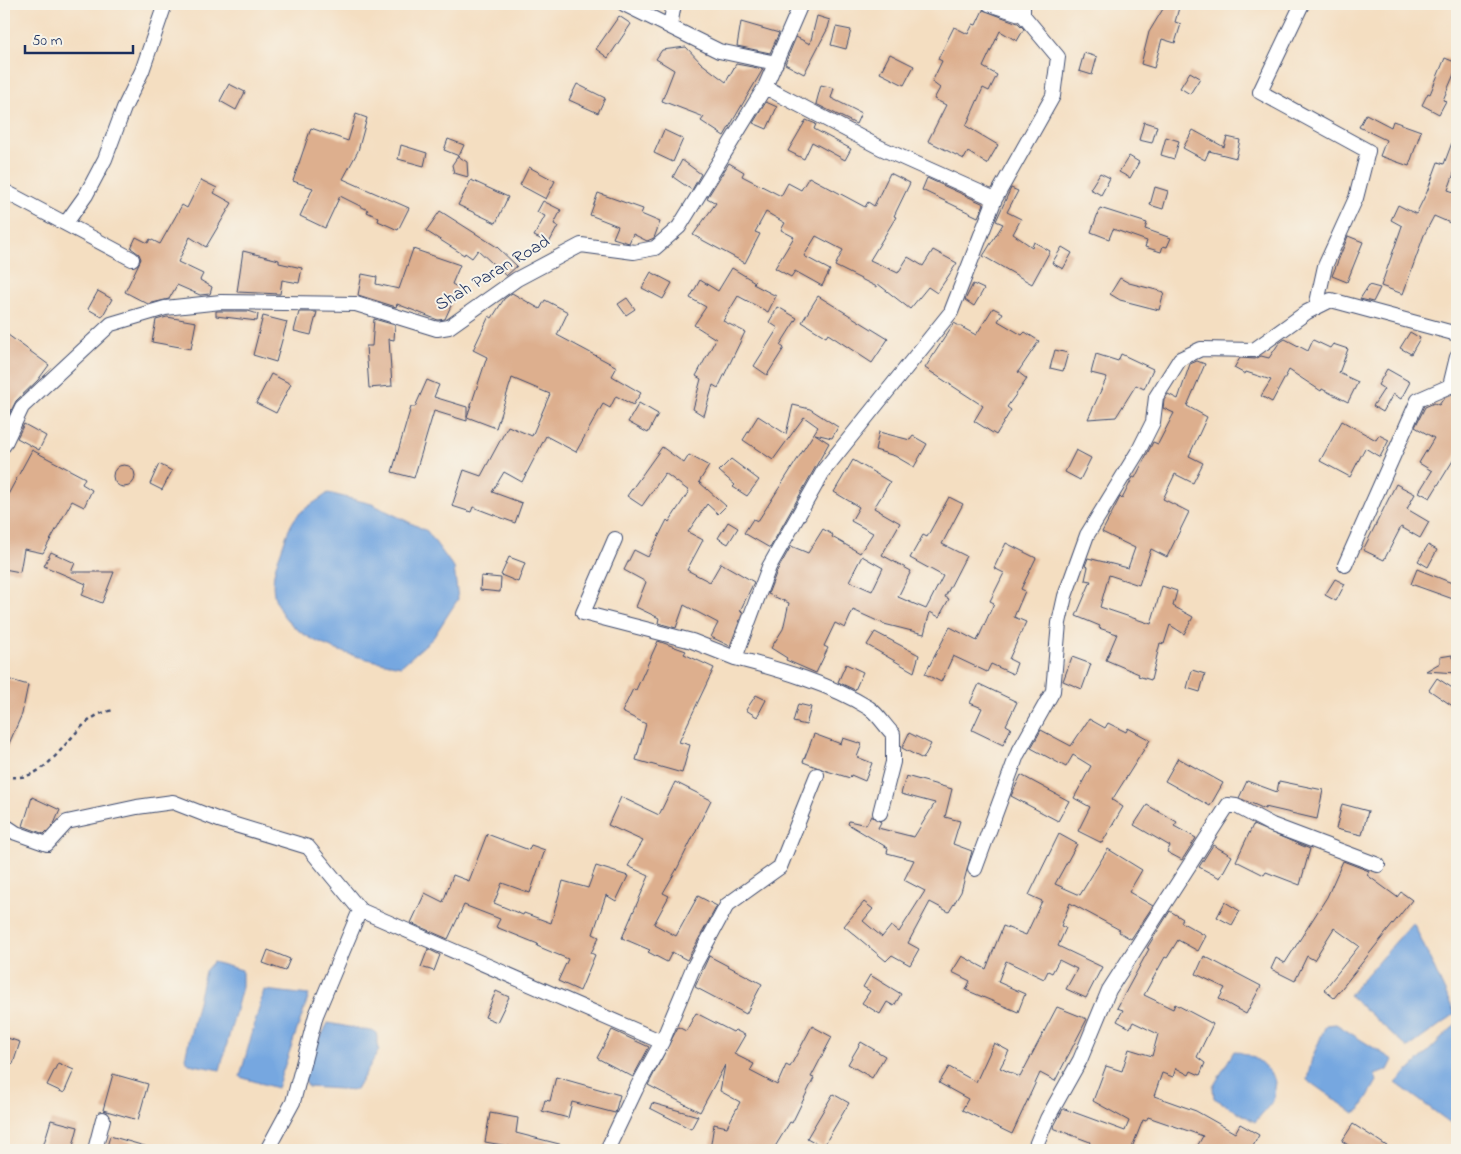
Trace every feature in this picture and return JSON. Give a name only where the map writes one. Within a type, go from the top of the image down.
[{"type":"street","points":[[66,223],[86,195],[105,159],[124,108],[142,71],[165,4]]},
{"type":"street","points":[[624,4],[719,51],[776,63]]},
{"type":"street","points":[[670,26],[674,4]]},
{"type":"street","name":"Shah Paran Road","points":[[4,445],[22,407],[111,324],[165,308],[221,302],[356,304],[437,329],[449,327],[517,279],[581,246],[593,245],[634,252],[655,248],[680,227],[765,87],[802,4]]},
{"type":"street","points":[[735,658],[769,567],[824,470],[951,312],[995,199],[1054,96],[1058,57],[1023,9],[988,4]]},
{"type":"street","points":[[1302,4],[1260,92],[1368,152],[1356,198],[1325,266],[1316,307]]},
{"type":"street","points":[[765,87],[881,148],[995,199]]},
{"type":"street","points":[[4,191],[132,259]]},
{"type":"street","points":[[975,870],[1017,755],[1053,691],[1058,623],[1065,596],[1087,535],[1139,450],[1153,422],[1156,397],[1180,359],[1201,349],[1254,350],[1316,307],[1331,300],[1457,334]]},
{"type":"street","points":[[1345,565],[1418,400],[1450,386],[1457,357]]},
{"type":"street","points":[[615,539],[583,613],[692,641],[735,658],[769,666],[832,690],[870,709],[893,734],[893,762],[880,813]]},
{"type":"street","points":[[607,1150],[636,1089],[662,1042],[693,968],[727,905],[780,867],[817,775]]},
{"type":"street","points":[[4,825],[16,833],[46,844],[67,822],[137,807],[173,802],[219,820],[308,847],[360,910],[662,1042]]},
{"type":"street","points":[[1034,1150],[1047,1119],[1080,1060],[1109,990],[1228,805],[1236,806],[1272,825],[1378,865]]},
{"type":"street","points":[[267,1150],[293,1102],[316,1015],[360,910]]},
{"type":"street","points":[[95,1150],[103,1119]]},
{"type":"path","points":[[4,776],[19,777],[35,772],[58,756],[78,730],[92,717],[103,711],[115,710]]},
{"type":"water","points":[[328,493],[372,504],[427,531],[454,568],[458,599],[433,638],[401,666],[354,656],[307,636],[289,622],[277,604],[273,581],[289,529],[300,513]]},
{"type":"water","points":[[1413,922],[1455,1014],[1408,1048],[1349,995]]},
{"type":"water","points":[[213,962],[242,970],[242,987],[220,1070],[189,1064],[185,1058],[205,971]]},
{"type":"water","points":[[264,990],[309,995],[277,1088],[240,1077]]},
{"type":"water","points":[[328,1023],[376,1032],[379,1050],[356,1090],[308,1087],[302,1074]]},
{"type":"water","points":[[1336,1024],[1393,1060],[1388,1070],[1375,1075],[1377,1081],[1360,1110],[1354,1113],[1307,1080],[1312,1058],[1326,1025]]},
{"type":"water","points":[[1456,1024],[1457,1026],[1456,1127],[1396,1083]]},
{"type":"water","points":[[1234,1051],[1249,1055],[1259,1061],[1276,1082],[1273,1101],[1255,1122],[1214,1098],[1213,1087]]},
{"type":"building","points":[[1166,4],[1180,4],[1175,22],[1181,24],[1175,43],[1162,39],[1154,68],[1141,64],[1149,32]]},
{"type":"building","points":[[983,10],[1018,23],[1024,29],[1017,41],[1000,31],[983,67],[997,75],[989,91],[983,88],[966,126],[998,145],[987,164],[968,152],[964,159],[928,141],[946,105],[934,99],[940,88],[932,82],[942,61],[938,59],[954,27],[968,34],[973,24],[976,25]]},
{"type":"building","points":[[619,16],[631,24],[608,58],[596,49]]},
{"type":"building","points":[[817,16],[830,20],[828,28],[804,74],[785,64],[796,37],[810,44]]},
{"type":"building","points":[[741,22],[779,33],[770,53],[737,46]]},
{"type":"building","points":[[836,27],[851,30],[846,49],[831,45]]},
{"type":"building","points":[[686,47],[701,63],[726,82],[736,64],[763,69],[724,136],[701,121],[704,117],[662,101],[674,70],[656,59],[662,50]]},
{"type":"building","points":[[1084,53],[1097,57],[1092,75],[1079,71]]},
{"type":"building","points":[[890,54],[914,66],[904,85],[880,73]]},
{"type":"building","points":[[1445,58],[1457,63],[1457,67],[1443,100],[1446,101],[1439,114],[1422,105],[1428,93],[1430,94]]},
{"type":"building","points":[[1190,72],[1200,78],[1190,94],[1180,88]]},
{"type":"building","points":[[229,84],[245,92],[236,110],[220,101]]},
{"type":"building","points":[[577,84],[605,98],[598,113],[569,100]]},
{"type":"building","points":[[821,85],[834,88],[831,98],[861,113],[856,124],[816,104]]},
{"type":"building","points":[[766,102],[777,107],[767,129],[753,123]]},
{"type":"building","points":[[356,114],[367,118],[358,151],[343,179],[409,208],[398,230],[378,221],[379,218],[367,212],[368,210],[340,196],[325,228],[300,216],[313,188],[293,181],[311,128],[348,141]]},
{"type":"building","points":[[1366,114],[1391,127],[1393,121],[1421,131],[1409,166],[1380,156],[1386,140],[1359,127]]},
{"type":"building","points":[[806,120],[816,124],[814,129],[851,149],[845,160],[812,142],[804,159],[788,151]]},
{"type":"building","points":[[1144,122],[1157,126],[1152,143],[1139,140]]},
{"type":"building","points":[[664,130],[683,139],[673,162],[654,153]]},
{"type":"building","points":[[1193,130],[1224,147],[1227,137],[1240,140],[1236,158],[1209,151],[1205,160],[1183,148]]},
{"type":"building","points":[[1456,132],[1457,165],[1448,190],[1457,193],[1457,226],[1434,216],[1424,235],[1403,294],[1381,286],[1402,226],[1391,220],[1398,205],[1416,214],[1427,192],[1438,162],[1444,164]]},
{"type":"building","points":[[1166,137],[1179,141],[1174,159],[1161,155]]},
{"type":"building","points":[[448,139],[464,145],[459,156],[444,150]]},
{"type":"building","points":[[401,145],[427,153],[424,166],[398,159]]},
{"type":"building","points":[[458,156],[467,162],[468,177],[454,173],[452,165]]},
{"type":"building","points":[[1129,156],[1139,162],[1130,178],[1119,172]]},
{"type":"building","points":[[682,160],[701,174],[692,190],[673,177]]},
{"type":"building","points":[[729,163],[744,172],[742,176],[781,196],[788,183],[801,190],[809,177],[865,207],[868,202],[874,206],[890,173],[910,183],[894,216],[896,217],[870,260],[898,273],[908,257],[923,266],[933,250],[957,263],[937,293],[928,287],[910,309],[878,284],[877,287],[835,266],[843,250],[816,236],[804,256],[830,270],[822,286],[795,271],[791,277],[775,268],[794,237],[781,230],[785,223],[766,212],[755,232],[760,234],[745,263],[693,235],[716,203],[707,198]]},
{"type":"building","points":[[529,167],[555,181],[546,199],[520,185]]},
{"type":"building","points":[[1100,173],[1110,178],[1101,195],[1090,189]]},
{"type":"building","points":[[927,178],[984,204],[978,217],[922,190]]},
{"type":"building","points":[[201,180],[217,188],[214,193],[232,203],[206,247],[190,237],[178,262],[203,274],[200,280],[212,287],[210,294],[200,295],[177,285],[169,299],[148,304],[125,292],[141,259],[139,254],[131,248],[136,237],[148,243],[150,239],[160,244],[182,205],[187,208]]},
{"type":"building","points":[[471,180],[508,197],[496,223],[458,205]]},
{"type":"building","points":[[1155,187],[1168,191],[1163,209],[1150,205]]},
{"type":"building","points":[[1011,188],[1018,191],[1007,212],[1021,219],[1013,234],[1032,247],[1034,242],[1050,251],[1032,284],[983,256],[1003,224],[996,221]]},
{"type":"building","points":[[598,193],[643,209],[641,214],[660,222],[654,238],[647,241],[633,234],[629,243],[613,238],[618,226],[590,215]]},
{"type":"building","points":[[543,201],[561,210],[554,224],[558,226],[549,243],[534,236],[545,216],[537,212]]},
{"type":"building","points":[[1100,208],[1147,223],[1145,229],[1171,238],[1167,247],[1163,246],[1161,252],[1145,247],[1147,241],[1113,229],[1109,239],[1091,232]]},
{"type":"building","points":[[440,211],[497,247],[517,266],[506,276],[478,250],[472,258],[426,231]]},
{"type":"building","points":[[1348,236],[1363,242],[1347,282],[1332,276]]},
{"type":"building","points":[[1062,247],[1072,253],[1063,269],[1052,263]]},
{"type":"building","points":[[413,249],[460,265],[452,284],[459,288],[445,319],[438,320],[397,304],[396,307],[358,295],[362,274],[377,277],[376,284],[399,289]]},
{"type":"building","points":[[243,251],[279,260],[279,263],[302,268],[299,283],[282,280],[280,294],[237,292]]},
{"type":"building","points":[[732,268],[755,282],[753,284],[776,296],[768,312],[738,296],[723,321],[745,332],[718,388],[713,385],[704,416],[693,409],[701,379],[696,376],[716,339],[694,325],[706,307],[690,298],[700,280],[718,291]]},
{"type":"building","points":[[651,272],[672,283],[663,299],[642,288]]},
{"type":"building","points":[[1120,278],[1129,283],[1164,292],[1159,310],[1120,300],[1110,294]]},
{"type":"building","points":[[973,284],[984,289],[974,306],[965,300]]},
{"type":"building","points":[[1369,285],[1380,288],[1373,302],[1360,299]]},
{"type":"building","points":[[98,291],[112,299],[102,317],[88,309]]},
{"type":"building","points":[[512,293],[540,309],[545,300],[568,312],[557,335],[617,367],[612,376],[641,393],[633,405],[616,396],[610,408],[603,404],[576,452],[546,436],[522,482],[504,472],[492,492],[522,503],[515,523],[473,507],[471,512],[452,506],[464,470],[481,476],[508,426],[532,436],[550,394],[512,378],[496,428],[467,417],[487,357],[473,350],[489,316],[492,318],[504,299]]},
{"type":"building","points":[[818,296],[888,339],[872,363],[828,334],[826,337],[802,322]]},
{"type":"building","points":[[627,298],[635,309],[626,315],[618,304]]},
{"type":"building","points":[[778,307],[797,318],[780,345],[784,348],[767,375],[754,366],[778,328],[769,322]]},
{"type":"building","points":[[993,308],[1003,313],[998,321],[1022,335],[1025,332],[1039,341],[1018,372],[1027,379],[1007,407],[1011,410],[996,435],[974,421],[983,406],[925,368],[954,323],[976,335]]},
{"type":"building","points":[[216,311],[248,311],[258,314],[257,321],[216,316]]},
{"type":"building","points":[[299,312],[317,312],[311,335],[294,331]]},
{"type":"building","points":[[263,316],[287,322],[276,362],[253,355]]},
{"type":"building","points":[[167,317],[196,322],[191,349],[152,342],[156,320]]},
{"type":"building","points":[[374,319],[395,325],[394,340],[389,339],[392,386],[369,388],[366,346],[372,346]]},
{"type":"building","points":[[4,332],[49,365],[38,380],[16,401],[4,425]]},
{"type":"building","points":[[1410,332],[1420,338],[1411,354],[1400,348]]},
{"type":"building","points":[[1285,339],[1308,351],[1313,340],[1330,348],[1333,344],[1348,349],[1339,373],[1358,382],[1348,402],[1322,389],[1321,391],[1289,370],[1272,402],[1261,396],[1271,380],[1246,372],[1245,374],[1234,368],[1240,358],[1255,359],[1261,356],[1269,358],[1279,343]]},
{"type":"building","points":[[1055,350],[1068,353],[1063,371],[1050,368]]},
{"type":"building","points":[[1096,354],[1118,361],[1121,354],[1153,369],[1144,389],[1136,385],[1116,417],[1088,419],[1107,377],[1091,373]]},
{"type":"building","points":[[1197,361],[1205,364],[1187,406],[1207,417],[1189,456],[1203,463],[1193,483],[1175,474],[1163,499],[1189,512],[1167,557],[1151,549],[1139,585],[1109,575],[1100,607],[1151,624],[1162,586],[1177,591],[1173,606],[1193,617],[1184,634],[1170,625],[1164,644],[1160,643],[1151,680],[1138,676],[1139,674],[1106,660],[1117,634],[1099,628],[1100,626],[1076,616],[1091,581],[1085,580],[1088,567],[1085,566],[1088,558],[1128,568],[1135,548],[1102,532],[1120,497],[1122,499],[1133,477],[1135,478],[1153,442],[1158,444],[1174,413],[1163,408],[1164,400],[1168,394],[1178,399],[1190,364]]},
{"type":"building","points":[[1387,369],[1410,382],[1401,399],[1393,394],[1383,412],[1373,406],[1384,389],[1378,385]]},
{"type":"building","points":[[271,374],[291,384],[276,413],[256,403]]},
{"type":"building","points":[[427,380],[439,385],[434,397],[467,407],[467,421],[434,411],[414,478],[392,472],[411,407],[415,407]]},
{"type":"building","points":[[1454,394],[1457,395],[1457,454],[1430,498],[1419,492],[1432,471],[1419,463],[1434,438],[1415,427],[1425,407],[1434,403],[1439,405],[1444,398]]},
{"type":"building","points":[[639,403],[658,414],[648,433],[628,422]]},
{"type":"building","points":[[793,405],[810,409],[838,427],[832,438],[815,434],[829,443],[770,548],[744,533],[753,519],[758,521],[818,427],[804,417],[773,460],[743,440],[758,416],[786,434]]},
{"type":"building","points":[[1342,421],[1376,440],[1379,435],[1389,440],[1380,457],[1365,448],[1350,477],[1320,461]]},
{"type":"building","points":[[24,424],[46,436],[39,450],[17,438]]},
{"type":"building","points":[[879,432],[910,440],[913,436],[927,444],[914,467],[895,456],[875,450]]},
{"type":"building","points":[[662,447],[684,463],[689,455],[709,466],[699,482],[726,506],[718,514],[707,504],[688,532],[703,540],[687,570],[710,582],[721,563],[754,582],[740,611],[743,612],[730,646],[711,637],[718,623],[684,605],[676,628],[658,623],[659,618],[636,607],[646,582],[624,570],[634,550],[648,557],[667,520],[669,522],[689,491],[665,473],[642,506],[627,496]]},
{"type":"building","points":[[32,450],[85,478],[82,484],[92,490],[84,507],[72,501],[43,553],[24,549],[20,572],[4,569],[4,502]]},
{"type":"building","points":[[1076,450],[1091,458],[1080,480],[1065,472]]},
{"type":"building","points":[[731,459],[759,480],[747,496],[733,487],[735,485],[719,471]]},
{"type":"building","points":[[853,460],[890,482],[874,508],[900,523],[882,555],[911,571],[898,597],[926,609],[943,576],[910,558],[923,535],[927,537],[949,497],[963,504],[942,544],[966,556],[945,597],[949,599],[939,617],[930,612],[924,634],[884,624],[853,610],[845,628],[835,623],[824,646],[828,648],[816,673],[786,660],[787,658],[771,648],[783,629],[789,603],[768,594],[777,571],[791,546],[808,553],[823,529],[833,535],[832,537],[860,553],[873,533],[851,521],[859,507],[834,492]],"holes":[[[862,556],[883,568],[872,591],[849,581]]]},
{"type":"building","points":[[159,464],[172,471],[162,490],[150,484]]},
{"type":"building","points":[[124,465],[132,468],[135,476],[132,484],[124,487],[116,484],[113,476],[116,468]]},
{"type":"building","points":[[1396,484],[1415,494],[1407,509],[1429,522],[1420,538],[1401,527],[1384,560],[1363,550]]},
{"type":"building","points":[[728,522],[738,528],[728,544],[718,538]]},
{"type":"building","points":[[1006,543],[1036,558],[1021,589],[1025,591],[1014,617],[1026,622],[1009,659],[1017,663],[1013,674],[991,664],[987,672],[953,656],[941,682],[925,674],[950,627],[977,641],[994,603],[990,601],[1004,573],[994,568]]},
{"type":"building","points":[[1428,545],[1437,550],[1428,567],[1418,561]]},
{"type":"building","points":[[51,552],[75,563],[71,572],[114,572],[102,603],[82,595],[86,584],[44,566]]},
{"type":"building","points":[[509,557],[525,563],[518,582],[501,575]]},
{"type":"building","points":[[1417,569],[1457,585],[1453,599],[1411,584]]},
{"type":"building","points":[[481,576],[501,578],[500,592],[480,590]]},
{"type":"building","points":[[1335,579],[1345,584],[1336,601],[1325,595]]},
{"type":"building","points":[[875,632],[919,655],[914,672],[867,645]]},
{"type":"building","points":[[658,641],[686,651],[684,654],[714,668],[679,742],[690,745],[682,773],[636,760],[646,724],[622,712],[633,689],[636,690]]},
{"type":"building","points":[[1452,655],[1452,658],[1457,658],[1457,673],[1426,671],[1440,663],[1440,657]]},
{"type":"building","points":[[1072,657],[1091,664],[1082,689],[1063,681]]},
{"type":"building","points":[[846,664],[863,672],[855,690],[838,682]]},
{"type":"building","points":[[1192,670],[1205,674],[1200,692],[1187,688]]},
{"type":"building","points":[[4,678],[28,685],[22,714],[4,755]]},
{"type":"building","points":[[1437,678],[1457,691],[1457,709],[1429,690]]},
{"type":"building","points":[[979,684],[1017,702],[1006,725],[1011,728],[1003,745],[972,730],[982,708],[970,703]]},
{"type":"building","points":[[756,695],[766,700],[757,717],[746,710]]},
{"type":"building","points":[[798,704],[811,707],[806,725],[793,722]]},
{"type":"building","points":[[1089,719],[1105,728],[1108,723],[1126,732],[1128,728],[1150,740],[1112,800],[1123,807],[1102,843],[1078,831],[1090,807],[1074,798],[1091,766],[1073,755],[1066,767],[1031,748],[1041,730],[1071,746]]},
{"type":"building","points":[[909,733],[931,744],[923,759],[902,748]]},
{"type":"building","points":[[814,734],[841,744],[843,738],[862,744],[857,757],[872,763],[865,781],[851,775],[850,778],[803,762]]},
{"type":"building","points":[[1178,758],[1223,783],[1210,806],[1165,781]]},
{"type":"building","points":[[1021,775],[1069,801],[1058,821],[1011,796]]},
{"type":"building","points":[[906,776],[952,789],[945,817],[960,821],[953,844],[972,851],[961,892],[949,912],[930,902],[908,943],[919,949],[910,965],[892,955],[886,961],[844,926],[864,902],[873,909],[863,921],[882,937],[891,926],[899,932],[925,891],[904,880],[914,860],[887,853],[888,848],[848,824],[849,821],[866,825],[871,816],[881,822],[878,828],[914,837],[935,803],[901,794]]},
{"type":"building","points":[[1247,781],[1277,792],[1279,781],[1323,790],[1317,819],[1265,807],[1265,809],[1239,798]]},
{"type":"building","points":[[675,782],[711,800],[663,893],[669,896],[654,924],[676,936],[698,896],[717,906],[687,960],[672,952],[667,962],[648,952],[650,950],[622,938],[649,876],[628,866],[643,841],[608,825],[621,797],[659,815]]},
{"type":"building","points":[[32,797],[60,810],[54,824],[44,834],[23,826]]},
{"type":"building","points":[[1342,804],[1368,811],[1362,835],[1336,829]]},
{"type":"building","points":[[1147,805],[1177,822],[1174,826],[1196,838],[1182,860],[1167,852],[1170,846],[1134,825]]},
{"type":"building","points":[[1253,825],[1310,849],[1300,885],[1266,872],[1264,875],[1236,861]]},
{"type":"building","points":[[487,834],[529,850],[531,845],[545,850],[530,893],[502,883],[494,903],[523,915],[524,913],[551,923],[563,881],[588,888],[596,866],[628,876],[616,901],[606,895],[593,934],[599,937],[591,953],[595,955],[580,991],[558,981],[568,959],[537,946],[538,944],[496,927],[500,919],[464,905],[448,939],[411,923],[425,893],[443,902],[453,875],[469,881]]},
{"type":"building","points":[[1059,834],[1077,844],[1055,884],[1080,895],[1108,849],[1142,870],[1129,892],[1153,906],[1131,939],[1119,932],[1120,930],[1070,903],[1061,926],[1066,928],[1058,946],[1102,967],[1086,998],[1066,989],[1077,969],[1059,960],[1052,973],[1048,971],[1044,979],[1006,961],[998,982],[1025,994],[1018,1012],[966,990],[970,981],[952,972],[962,956],[986,969],[1003,926],[1026,935],[1042,901],[1029,895]]},
{"type":"building","points":[[1213,845],[1232,856],[1220,878],[1199,867]]},
{"type":"building","points":[[1343,861],[1369,871],[1367,875],[1397,897],[1401,892],[1412,900],[1334,998],[1324,990],[1359,946],[1334,928],[1314,960],[1307,956],[1295,981],[1271,969],[1276,958],[1285,963],[1327,897]]},
{"type":"building","points":[[1225,902],[1240,911],[1232,925],[1217,917]]},
{"type":"building","points":[[1170,911],[1183,919],[1181,922],[1206,936],[1198,951],[1178,940],[1167,958],[1165,957],[1144,995],[1173,1009],[1175,1004],[1213,1024],[1197,1057],[1205,1063],[1200,1075],[1191,1071],[1189,1075],[1176,1068],[1173,1077],[1162,1073],[1154,1096],[1196,1111],[1235,1133],[1240,1124],[1259,1135],[1251,1150],[1195,1150],[1203,1136],[1148,1117],[1146,1121],[1143,1120],[1131,1150],[1095,1150],[1088,1147],[1090,1142],[1053,1128],[1063,1109],[1065,1109],[1125,1131],[1129,1121],[1093,1101],[1106,1066],[1122,1071],[1129,1049],[1152,1056],[1158,1034],[1133,1022],[1130,1028],[1117,1021],[1123,1010],[1117,1008],[1149,949],[1147,948]]},
{"type":"building","points":[[428,949],[440,955],[434,971],[421,967]]},
{"type":"building","points":[[268,950],[290,959],[285,971],[263,963]]},
{"type":"building","points":[[709,956],[762,984],[746,1014],[695,987]]},
{"type":"building","points":[[1204,956],[1261,986],[1246,1014],[1219,999],[1225,988],[1196,974]]},
{"type":"building","points":[[870,975],[901,994],[894,1006],[887,1002],[880,1014],[862,1003],[870,991],[863,987]]},
{"type":"building","points":[[496,991],[509,997],[497,1022],[485,1017]]},
{"type":"building","points":[[1057,1007],[1087,1019],[1055,1081],[1040,1073],[1012,1134],[962,1110],[968,1099],[939,1083],[949,1067],[976,1082],[994,1043],[1009,1051],[1000,1068],[1020,1077]]},
{"type":"building","points":[[696,1013],[733,1032],[735,1030],[745,1035],[734,1054],[754,1064],[750,1071],[777,1085],[786,1065],[790,1067],[812,1026],[832,1037],[811,1077],[814,1078],[792,1123],[790,1122],[773,1150],[710,1150],[714,1124],[727,1127],[740,1102],[720,1091],[725,1065],[700,1112],[648,1085],[678,1027],[686,1031]]},
{"type":"building","points":[[612,1030],[649,1047],[633,1077],[597,1058]]},
{"type":"building","points":[[4,1037],[20,1042],[13,1064],[4,1061]]},
{"type":"building","points":[[861,1042],[885,1056],[872,1078],[848,1064]]},
{"type":"building","points":[[58,1063],[74,1070],[64,1093],[47,1085]]},
{"type":"building","points":[[113,1074],[148,1084],[138,1120],[103,1110]]},
{"type":"building","points":[[556,1077],[620,1095],[615,1113],[572,1102],[568,1118],[542,1111],[545,1100],[550,1101]]},
{"type":"building","points":[[833,1094],[849,1103],[823,1147],[807,1138]]},
{"type":"building","points":[[652,1103],[698,1116],[691,1129],[650,1108]]},
{"type":"building","points":[[490,1113],[518,1118],[516,1133],[567,1146],[566,1150],[518,1150],[519,1148],[485,1142]]},
{"type":"building","points":[[51,1120],[78,1127],[72,1150],[42,1150]]},
{"type":"building","points":[[1353,1124],[1393,1150],[1356,1150],[1342,1141]]},
{"type":"building","points":[[110,1136],[148,1147],[148,1150],[106,1150]]}]
